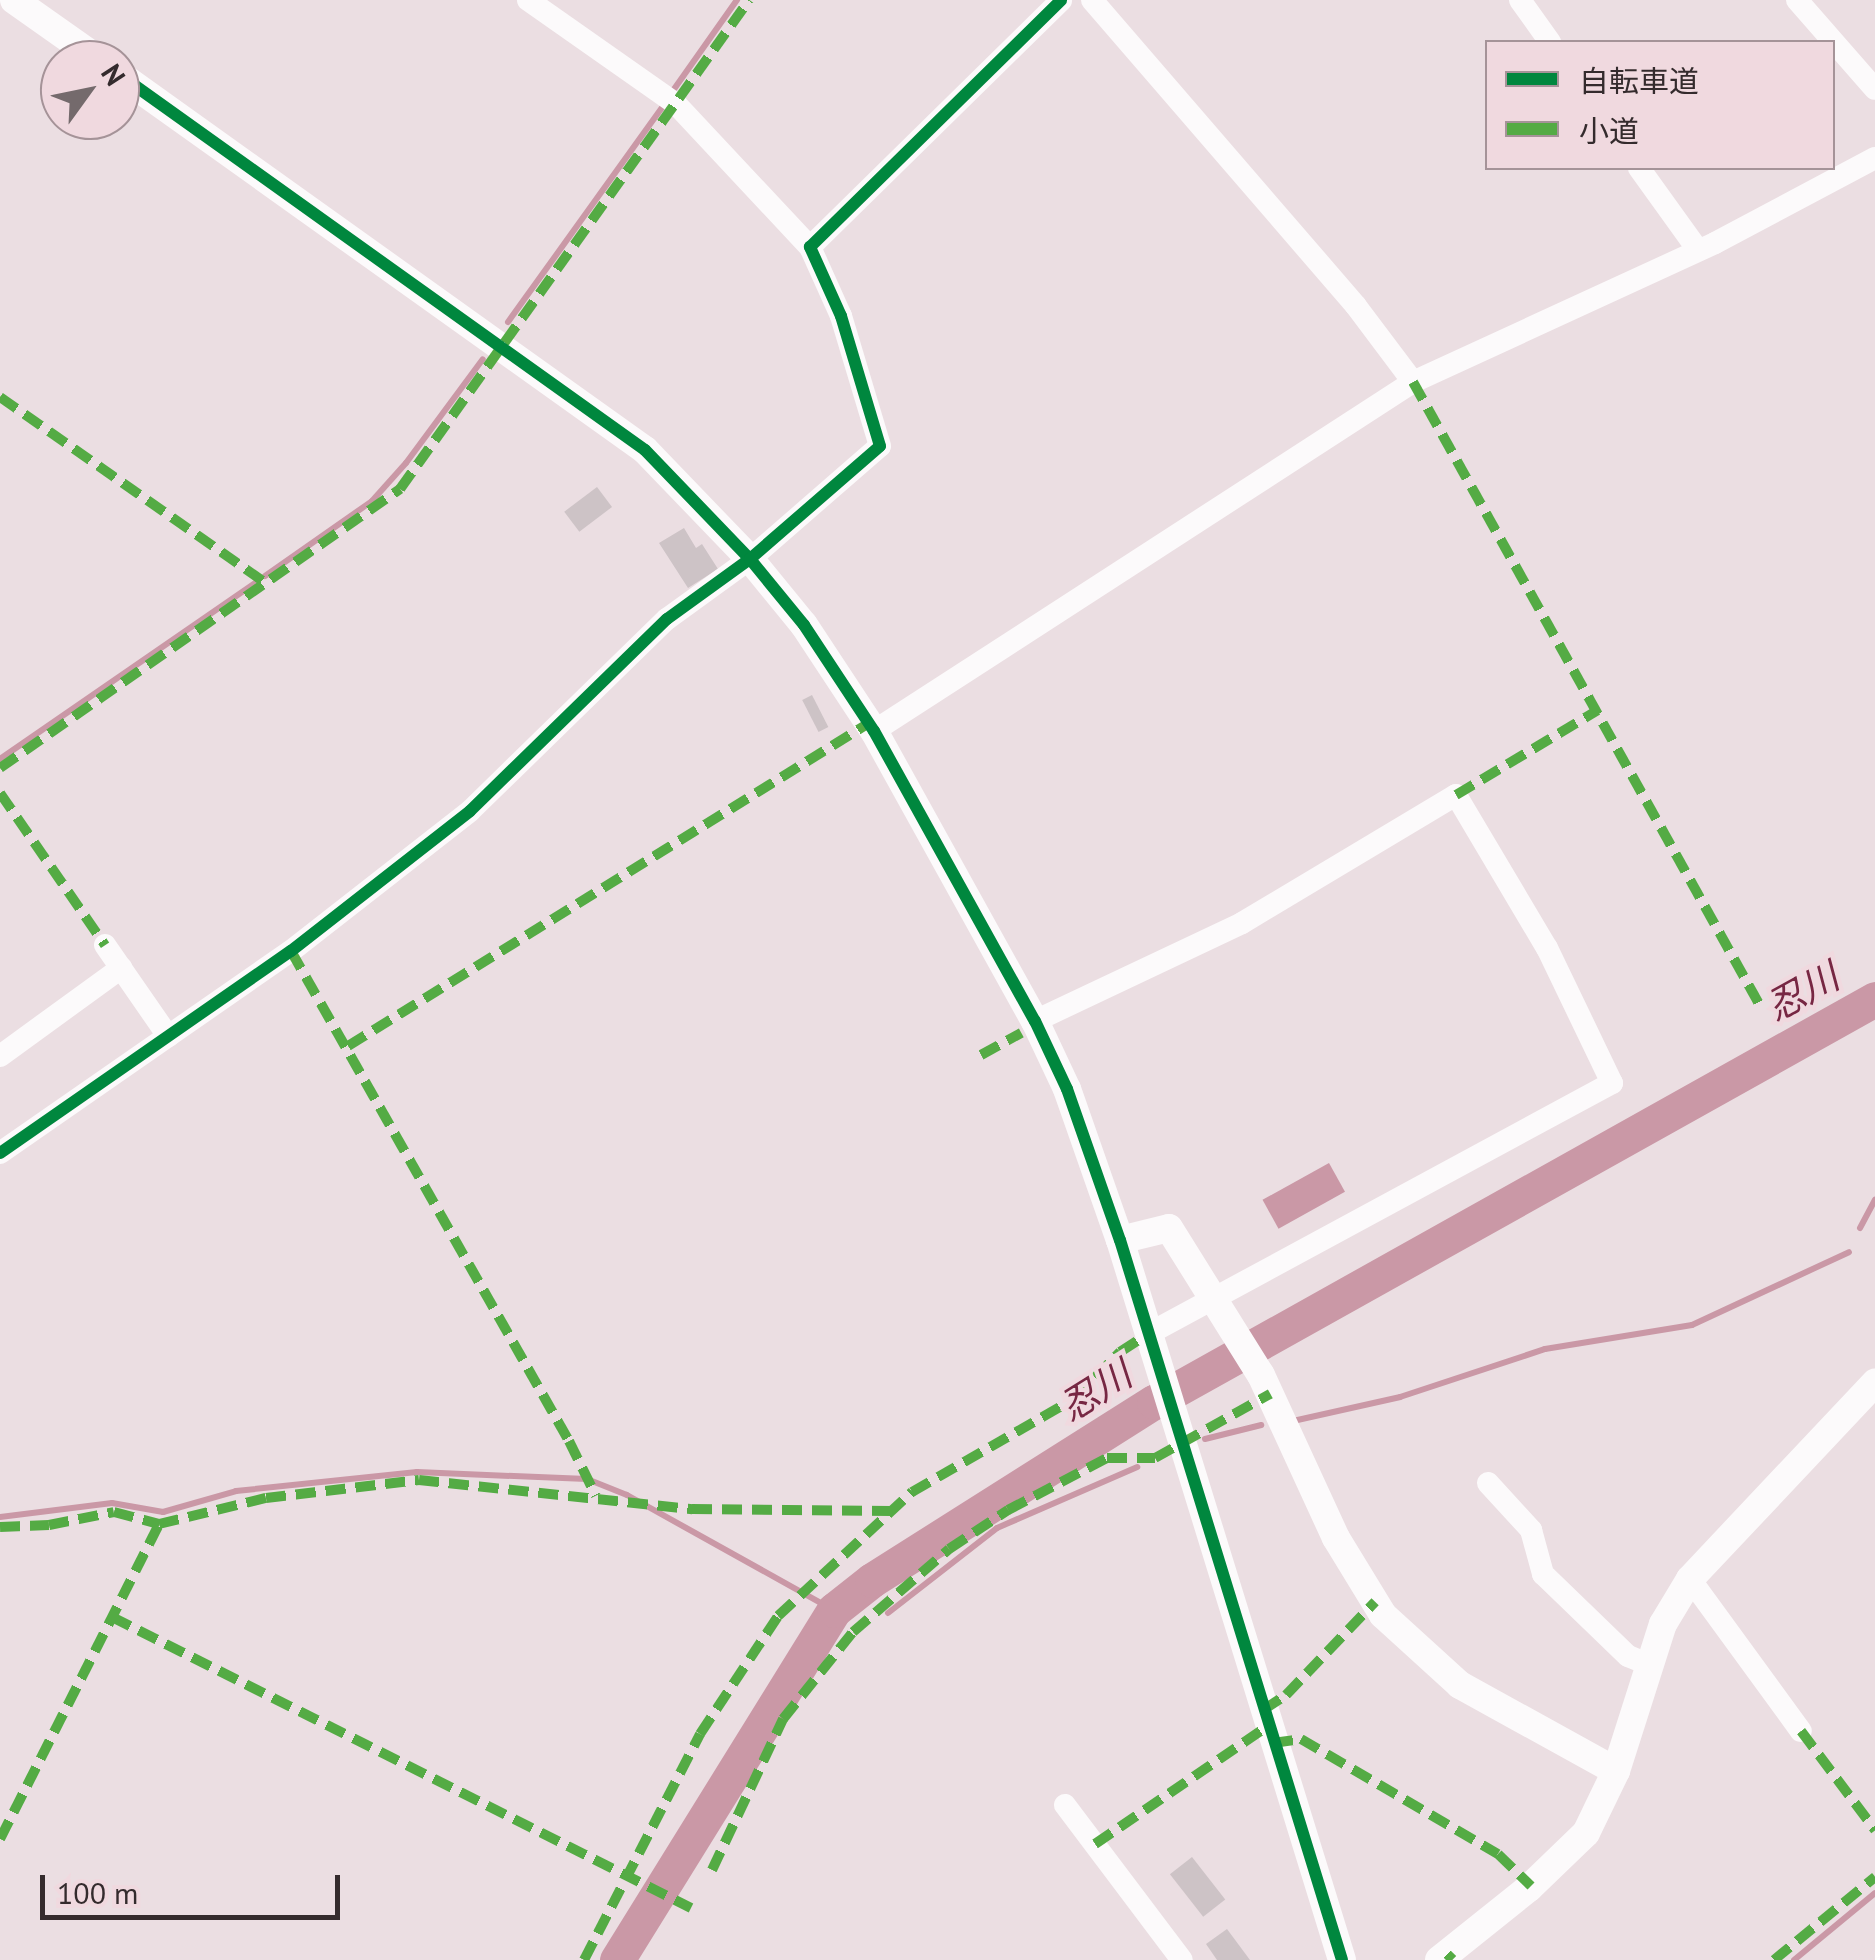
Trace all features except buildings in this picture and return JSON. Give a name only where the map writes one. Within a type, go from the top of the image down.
[{"type":"street","points":[[14,0],[71,40]]},
{"type":"street","points":[[0,1153],[291,951],[470,811],[667,619],[750,558],[880,446],[841,316],[810,247],[676,104],[528,0]]},
{"type":"street","points":[[810,247],[1061,0]]},
{"type":"street","points":[[1092,0],[1356,306],[1414,382]]},
{"type":"street","points":[[1520,0],[1549,40]]},
{"type":"street","points":[[1797,0],[1832,40]]},
{"type":"street","points":[[1835,43],[1875,89]]},
{"type":"street","points":[[140,89],[645,450],[750,558],[804,625],[874,731],[1036,1021],[1068,1089],[1120,1240],[1342,1960]]},
{"type":"street","points":[[874,731],[1414,382],[1698,250],[1875,158]]},
{"type":"street","points":[[1640,170],[1698,250]]},
{"type":"street","points":[[1036,1021],[1242,923],[1456,795],[1546,948],[1612,1083],[1217,1305],[1148,1334]]},
{"type":"street","points":[[104,945],[168,1036]]},
{"type":"street","points":[[0,1056],[120,968]]},
{"type":"street","points":[[1120,1240],[1169,1228],[1261,1375],[1336,1538],[1383,1615],[1460,1684],[1616,1771]]},
{"type":"street","points":[[1439,1960],[1529,1888],[1586,1834],[1616,1771],[1663,1624],[1690,1579],[1875,1383]]},
{"type":"street","points":[[1488,1483],[1531,1530],[1543,1574],[1628,1656],[1648,1664]]},
{"type":"street","points":[[1690,1579],[1801,1731]]},
{"type":"street","points":[[1065,1804],[1182,1960]]},
{"type":"shaded area","points":[[1329,1163],[1345,1192],[1279,1229],[1263,1200]]},
{"type":"waterway","points":[[672,92],[737,0]]},
{"type":"waterway","points":[[508,322],[662,108]]},
{"type":"waterway","points":[[265,576],[372,501],[406,463],[483,359]]},
{"type":"waterway","points":[[0,759],[255,583]]},
{"type":"waterway","name":"忍川","points":[[617,1960],[834,1610],[872,1580],[1154,1402],[1875,999]]},
{"type":"waterway","points":[[1860,1228],[1875,1200]]},
{"type":"waterway","points":[[1293,1421],[1400,1397],[1545,1349],[1692,1325],[1849,1252]]},
{"type":"waterway","points":[[1205,1439],[1261,1425]]},
{"type":"waterway","points":[[888,1613],[997,1528],[1137,1467]]},
{"type":"waterway","points":[[0,1517],[112,1503],[163,1512],[236,1491],[417,1472],[587,1479],[627,1495],[834,1610]]},
{"type":"waterway","points":[[1794,1960],[1875,1893]]},
{"type":"marked path","points":[[0,768],[400,489],[749,0]]},
{"type":"marked path","points":[[1413,382],[1759,1004]]},
{"type":"marked path","points":[[0,397],[267,584]]},
{"type":"marked path","points":[[1456,795],[1598,710]]},
{"type":"marked path","points":[[348,1046],[869,723]]},
{"type":"marked path","points":[[0,793],[105,945]]},
{"type":"marked path","points":[[291,951],[569,1441],[596,1496]]},
{"type":"marked path","points":[[981,1055],[1021,1033]]},
{"type":"marked path","points":[[584,1960],[700,1734],[778,1616],[912,1492],[1074,1399],[1120,1352],[1148,1334]]},
{"type":"marked path","points":[[712,1870],[783,1719],[853,1632],[949,1549],[1008,1510],[1107,1458],[1155,1458],[1270,1394]]},
{"type":"marked path","points":[[0,1527],[49,1525],[114,1512],[159,1524],[266,1498],[419,1480],[692,1509],[891,1511]]},
{"type":"marked path","points":[[0,1839],[159,1524]]},
{"type":"marked path","points":[[1263,1710],[1286,1695],[1375,1602]]},
{"type":"marked path","points":[[112,1617],[691,1908]]},
{"type":"marked path","points":[[1095,1844],[1268,1726]]},
{"type":"marked path","points":[[1801,1731],[1875,1830]]},
{"type":"marked path","points":[[1273,1743],[1301,1739],[1498,1854],[1531,1886]]},
{"type":"marked path","points":[[1774,1960],[1875,1877]]},
{"type":"marked path","points":[[1447,1954],[1453,1960]]},
{"type":"cycle path","points":[[0,1153],[291,951],[470,811],[667,619],[750,559],[880,446],[841,316],[810,247],[1061,0]]},
{"type":"cycle path","points":[[140,89],[645,450],[750,559],[804,625],[874,731],[1035,1021],[1067,1089],[1120,1240],[1342,1960]]}]
